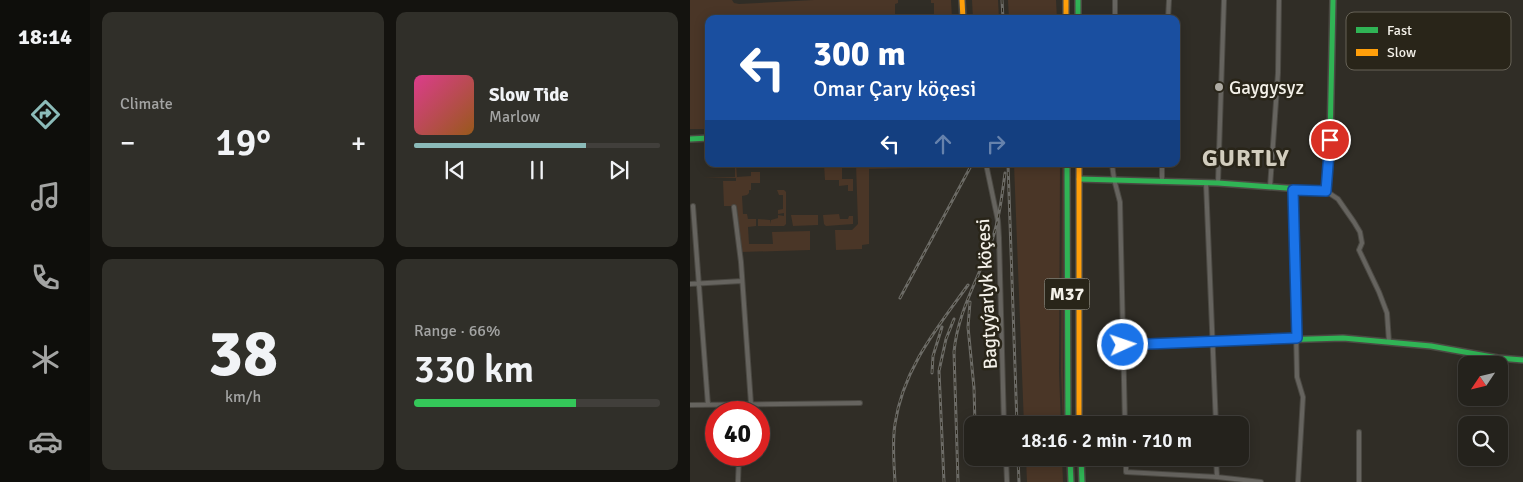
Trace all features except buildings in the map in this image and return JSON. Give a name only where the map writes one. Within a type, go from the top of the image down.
[{"type":"main road","points":[[962,0],[963,15]]},
{"type":"main road","points":[[1066,0],[1066,15]]},
{"type":"main road","points":[[1078,0],[1078,15]]},
{"type":"main road","points":[[1079,179],[1218,183],[1326,191],[1331,131],[1333,0]]},
{"type":"main road","points":[[690,139],[705,138]]},
{"type":"main road","name":"M37","points":[[1067,167],[1068,416]]},
{"type":"main road","name":"M37","points":[[1079,167],[1079,416]]},
{"type":"main road","points":[[1123,345],[1343,338],[1431,346],[1498,358],[1523,360]]},
{"type":"main road","points":[[1070,466],[1071,482]]},
{"type":"main road","points":[[1081,466],[1082,482]]},
{"type":"street","points":[[1115,0],[1115,15]]},
{"type":"street","points":[[1168,15],[1169,0]]},
{"type":"street","points":[[1218,183],[1224,0]]},
{"type":"street","points":[[1270,187],[1278,73],[1279,0]]},
{"type":"street","name":"Bagtyýarlyk köçesi","points":[[987,167],[998,221],[1000,246],[1004,416]]},
{"type":"street","points":[[1112,167],[1120,202],[1125,416]]},
{"type":"street","points":[[1162,167],[1162,182]]},
{"type":"street","points":[[1206,183],[1216,416]]},
{"type":"street","points":[[1293,190],[1297,377],[1303,397],[1298,482]]},
{"type":"street","points":[[1326,191],[1338,199],[1360,232],[1362,243],[1359,250],[1387,313],[1389,342]]},
{"type":"street","points":[[693,206],[708,401]]},
{"type":"street","points":[[734,207],[742,282],[751,401]]},
{"type":"street","points":[[690,284],[742,282]]},
{"type":"street","points":[[770,404],[860,403]]},
{"type":"street","points":[[690,405],[705,405]]},
{"type":"street","points":[[1359,432],[1359,482]]},
{"type":"street","points":[[738,482],[739,466]]},
{"type":"street","points":[[1006,466],[1007,482]]},
{"type":"street","points":[[1126,466],[1126,472],[1217,477],[1261,482]]},
{"type":"street","points":[[1216,466],[1217,477]]},
{"type":"shaded area","points":[[690,0],[732,0],[734,3],[739,4],[814,0],[898,0],[898,3],[895,4],[895,15],[705,15],[705,129],[690,129]]},
{"type":"shaded area","points":[[931,0],[951,0],[952,15],[934,15],[934,3],[931,3]]},
{"type":"shaded area","points":[[972,0],[998,0],[999,15],[973,15]]},
{"type":"shaded area","points":[[1008,0],[1056,0],[1057,15],[1009,15]]},
{"type":"shaded area","points":[[735,167],[737,177],[751,176],[751,172],[760,172],[760,183],[751,183],[749,193],[742,196],[743,214],[747,214],[748,219],[756,219],[756,226],[748,227],[749,244],[773,244],[772,232],[810,231],[810,250],[741,252],[737,206],[724,206],[723,181],[736,181],[736,178],[702,178],[735,177]]},
{"type":"shaded area","points":[[824,167],[842,167],[842,179],[853,179],[853,191],[848,191],[848,185],[839,186],[839,180],[825,180]]},
{"type":"shaded area","points":[[856,167],[968,167],[869,169],[869,244],[862,245],[862,249],[836,250],[835,230],[852,230],[858,224]]},
{"type":"shaded area","points":[[1014,167],[1060,167],[1059,372],[1061,416],[1024,416]]},
{"type":"shaded area","points":[[1062,167],[1064,167],[1064,416],[1061,372]]},
{"type":"shaded area","points":[[777,190],[784,190],[786,192],[786,224],[784,226],[758,226],[758,219],[770,220],[771,224],[771,220],[778,218],[778,215],[784,216],[784,213],[778,214],[778,210],[783,209],[783,195],[779,195]]},
{"type":"shaded area","points":[[839,214],[840,219],[848,219],[849,216],[853,216],[853,224],[826,226],[824,224],[823,215]]},
{"type":"shaded area","points":[[791,215],[818,215],[818,225],[793,226]]},
{"type":"shaded area","points":[[1026,466],[1062,466],[1063,482],[1027,482]]},
{"type":"railway","points":[[1002,0],[1003,15]]},
{"type":"railway","points":[[900,298],[970,167]]},
{"type":"railway","points":[[1008,167],[1017,416]]},
{"type":"railway","points":[[958,482],[954,352],[956,336],[995,229],[1005,173]]},
{"type":"railway","points":[[895,482],[894,431],[905,385],[933,333],[968,285]]},
{"type":"railway","points":[[970,302],[968,327],[975,416]]},
{"type":"railway","points":[[944,482],[939,371],[946,339],[954,319]]},
{"type":"railway","points":[[932,373],[933,356],[942,327]]},
{"type":"railway","points":[[1018,466],[1019,482]]},
{"type":"traffic: fast","points":[[1078,0],[1078,15]]},
{"type":"traffic: fast","points":[[1079,179],[1218,183],[1326,191],[1330,140],[1333,0]]},
{"type":"traffic: fast","points":[[690,139],[705,138]]},
{"type":"traffic: fast","points":[[1067,167],[1068,416]]},
{"type":"traffic: fast","points":[[1123,345],[1343,338],[1431,346],[1498,358],[1523,360]]},
{"type":"traffic: fast","points":[[1070,466],[1071,482]]},
{"type":"traffic: fast","points":[[1081,466],[1082,482]]},
{"type":"traffic: slow","points":[[962,0],[963,15]]},
{"type":"traffic: slow","points":[[1066,0],[1066,15]]},
{"type":"traffic: slow","points":[[1079,167],[1079,416]]},
{"type":"place","name":"Gaygysyz","points":[[1219,87]]},
{"type":"district","name":"GURTLY","points":[[1246,158]]},
{"type":"route","points":[[1123,345],[1297,338],[1293,190],[1326,191],[1329,175],[1330,140]]}]
